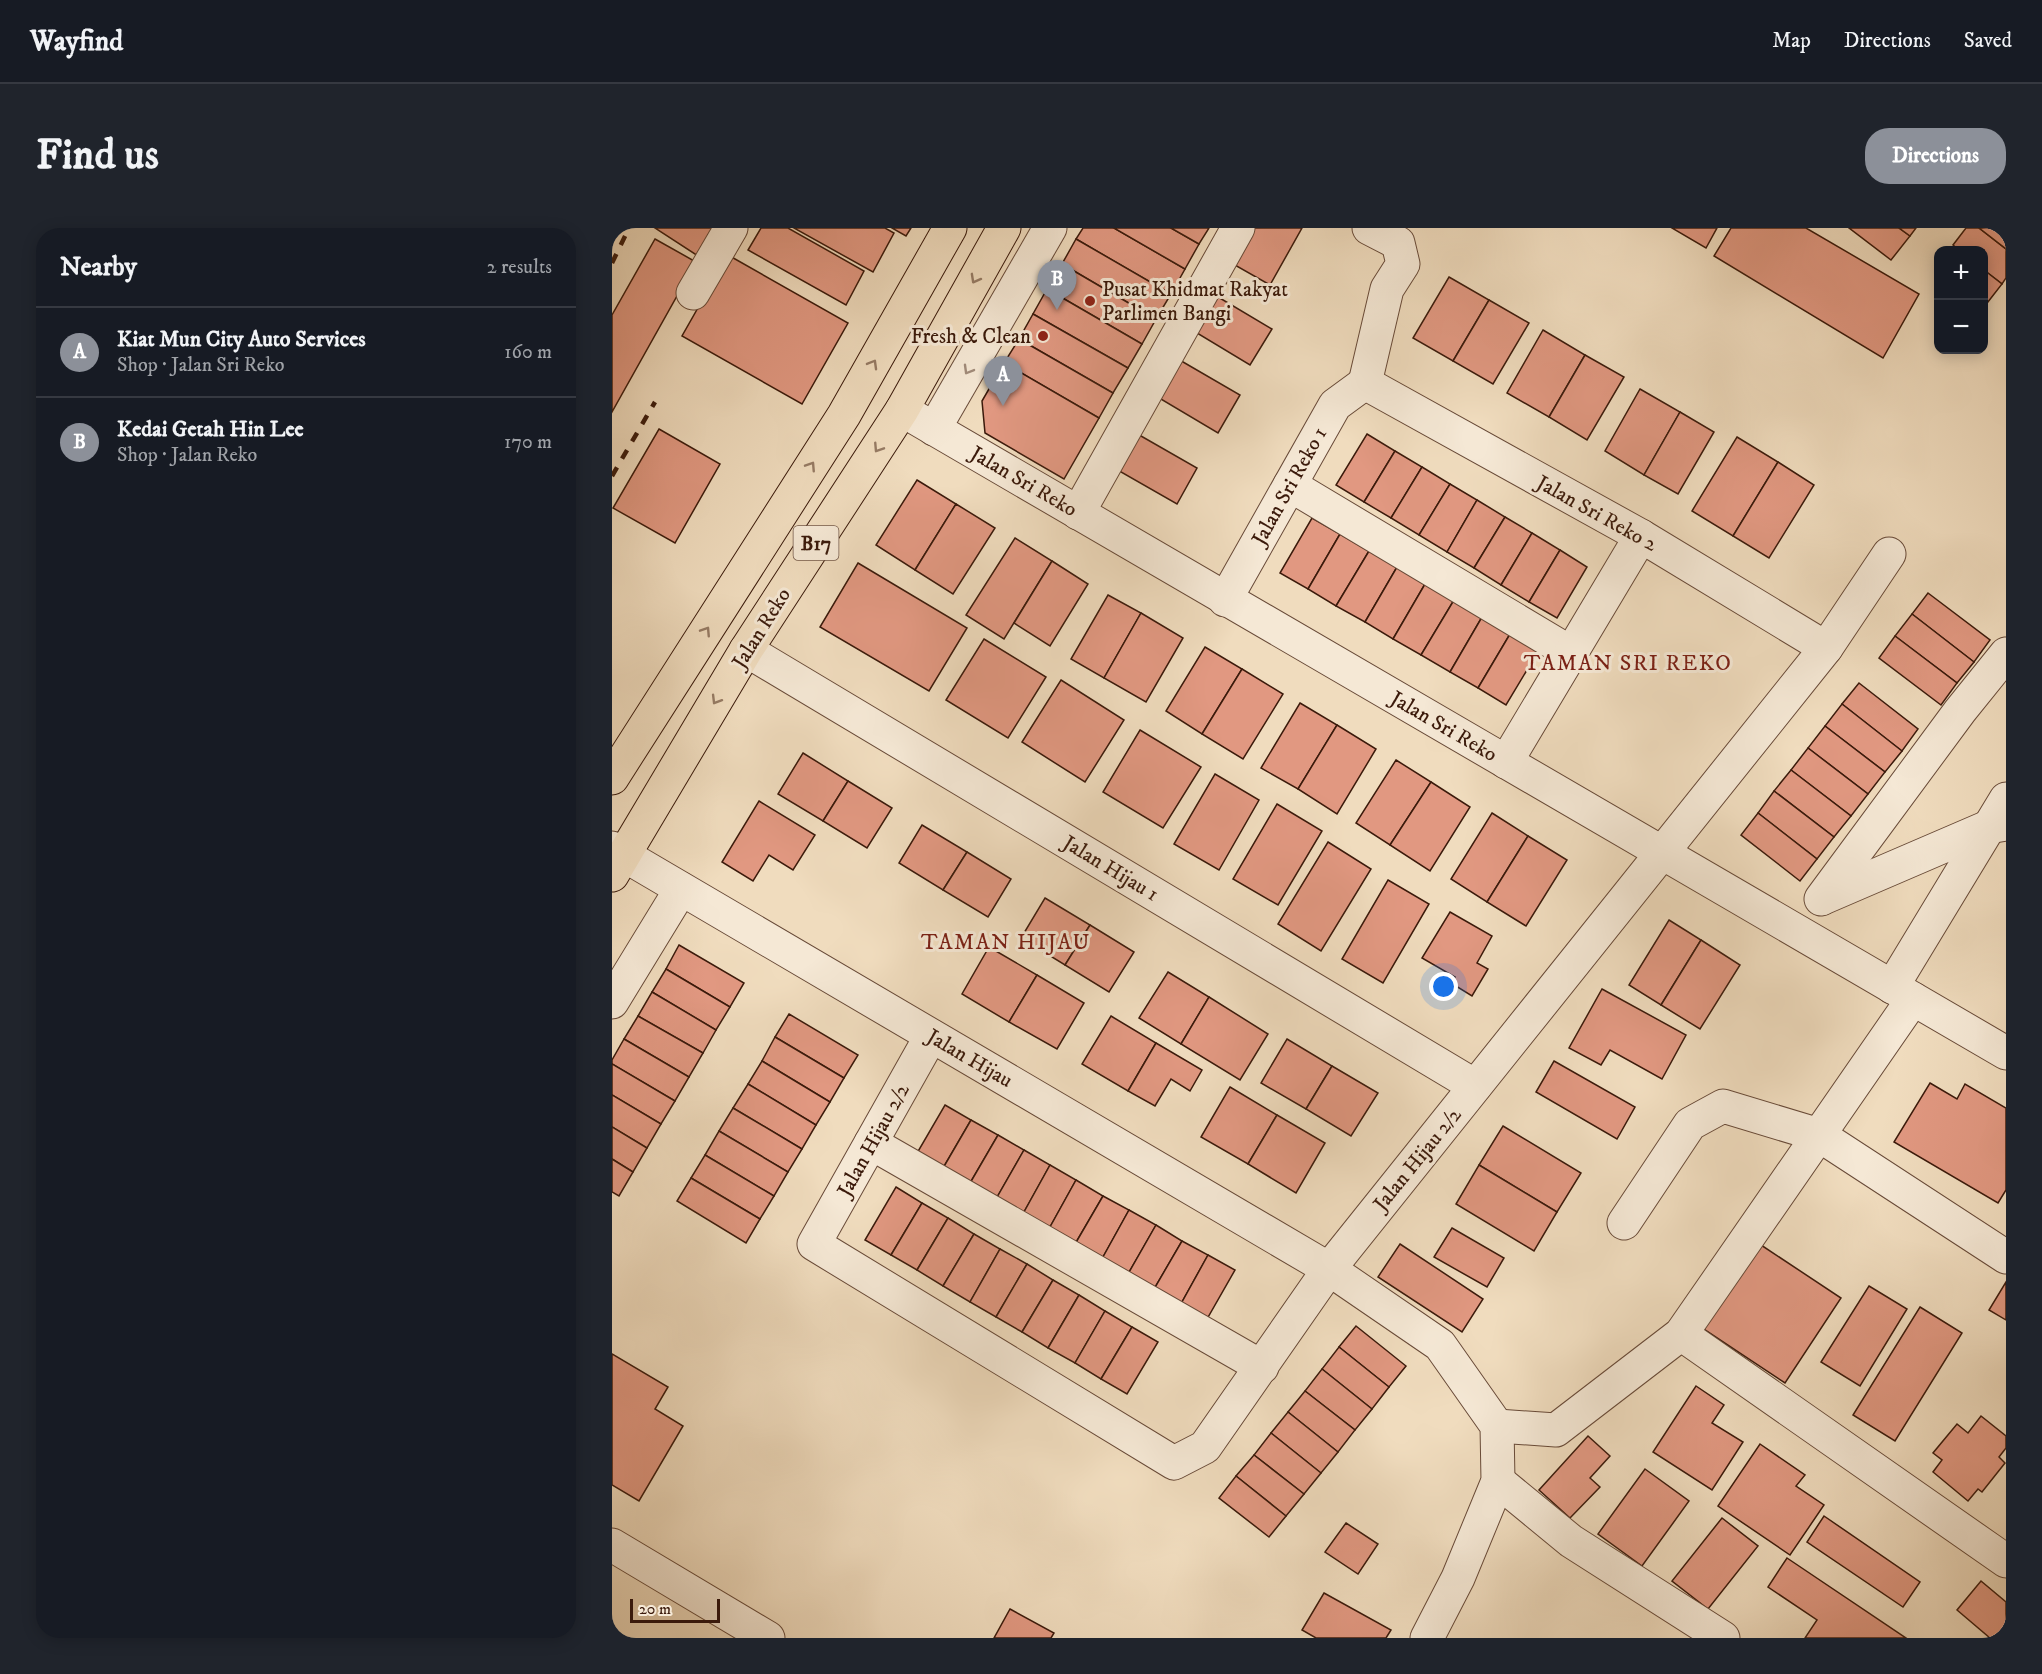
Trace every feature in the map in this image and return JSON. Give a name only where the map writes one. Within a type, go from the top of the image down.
[{"type":"main road","name":"B17","points":[[612,778],[844,415],[950,228]]},
{"type":"main road","name":"Jalan Reko","points":[[616,859],[746,650],[902,410],[1004,228]]},
{"type":"street","points":[[693,293],[731,228]]},
{"type":"street","points":[[934,429],[1050,228]]},
{"type":"street","points":[[1078,513],[1238,228]]},
{"type":"street","points":[[1365,383],[1388,290],[1403,264],[1398,243],[1369,228]]},
{"type":"street","name":"Jalan Sri Reko 1","points":[[1225,600],[1335,405],[1365,383]]},
{"type":"street","name":"Jalan Sri Reko 2","points":[[1365,383],[1641,536],[1826,648]]},
{"type":"street","name":"Jalan Sri Reko","points":[[902,410],[2006,1053]]},
{"type":"street","points":[[1290,485],[1571,653]]},
{"type":"street","points":[[1506,762],[1641,536]]},
{"type":"street","points":[[1661,853],[1826,648],[1889,554]]},
{"type":"street","name":"Jalan Hijau 1","points":[[746,650],[1475,1086]]},
{"type":"street","points":[[1794,930],[1821,899],[1953,720],[2006,654]]},
{"type":"street","points":[[1427,1638],[1458,1578],[1498,1481],[1497,1426],[1556,1430],[1682,1334],[1819,1135],[1997,826],[2006,799]]},
{"type":"street","points":[[1821,899],[1997,826]]},
{"type":"street","name":"Jalan Hijau 2/2","points":[[932,1036],[814,1244],[1174,1463],[1205,1448],[1329,1269],[1661,853]]},
{"type":"street","name":"Jalan Hijau","points":[[616,859],[681,889],[1329,1269],[1440,1346],[1497,1426]]},
{"type":"street","points":[[612,1002],[681,889]]},
{"type":"street","points":[[1624,1223],[1690,1124],[1723,1106],[1819,1135],[2006,1257]]},
{"type":"street","points":[[871,1143],[1262,1367]]},
{"type":"street","points":[[1682,1334],[2006,1561]]},
{"type":"street","points":[[1498,1481],[1571,1541],[1723,1638]]},
{"type":"street","points":[[612,1545],[768,1638]]},
{"type":"building","points":[[655,228],[715,228],[698,256]]},
{"type":"building","points":[[761,228],[788,228],[864,271],[846,305],[748,250]]},
{"type":"building","points":[[794,228],[885,228],[894,233],[873,272]]},
{"type":"building","points":[[892,228],[911,228],[906,236]]},
{"type":"building","points":[[1083,228],[1114,228],[1185,269],[1171,294],[1076,239]]},
{"type":"building","points":[[1114,228],[1171,228],[1199,244],[1185,269]]},
{"type":"building","points":[[1171,228],[1209,228],[1199,244]]},
{"type":"building","points":[[1253,228],[1302,228],[1270,285],[1233,264]]},
{"type":"building","points":[[1672,228],[1717,228],[1706,248]]},
{"type":"building","points":[[1731,228],[1806,228],[1919,294],[1883,358],[1714,256]]},
{"type":"building","points":[[1849,228],[1899,228],[1910,236],[1891,260]]},
{"type":"building","points":[[1899,228],[1916,228],[1910,236]]},
{"type":"building","points":[[1966,228],[1979,228],[2006,249],[2006,278],[2002,284],[1988,273],[1988,246],[1953,245]]},
{"type":"building","points":[[1979,228],[2006,228],[2006,249]]},
{"type":"building","points":[[655,239],[696,262],[612,412],[612,315]]},
{"type":"building","points":[[1076,239],[1171,294],[1156,319],[1062,264]]},
{"type":"building","points":[[728,255],[848,323],[802,404],[682,336]]},
{"type":"building","points":[[1062,264],[1156,319],[1142,344],[1047,289]]},
{"type":"building","points":[[1988,273],[2002,284],[1988,302]]},
{"type":"building","points":[[1449,277],[1489,300],[1453,361],[1413,338]]},
{"type":"building","points":[[1047,289],[1142,344],[1128,368],[1033,314]]},
{"type":"building","points":[[1208,291],[1272,329],[1250,365],[1187,327]]},
{"type":"building","points":[[1489,300],[1529,323],[1493,384],[1453,361]]},
{"type":"building","points":[[1033,314],[1128,368],[1113,393],[1019,339]]},
{"type":"building","points":[[1543,330],[1585,355],[1549,417],[1507,393]]},
{"type":"building","points":[[1019,339],[1113,393],[1099,418],[1004,363]]},
{"type":"building","points":[[1171,355],[1240,395],[1218,433],[1149,392]]},
{"type":"building","points":[[1585,355],[1624,377],[1587,440],[1549,417]]},
{"type":"building","points":[[1004,363],[1099,418],[1064,479],[985,433],[982,401]]},
{"type":"building","points":[[1640,389],[1680,412],[1644,475],[1605,451]]},
{"type":"building","points":[[1680,412],[1714,432],[1678,494],[1644,475]]},
{"type":"building","points":[[659,429],[720,464],[675,543],[613,508]]},
{"type":"building","points":[[1134,432],[1197,468],[1177,504],[1114,468]]},
{"type":"building","points":[[1367,434],[1395,451],[1364,502],[1336,485]]},
{"type":"building","points":[[1737,437],[1778,462],[1733,536],[1692,511]]},
{"type":"building","points":[[1395,451],[1422,467],[1391,518],[1364,502]]},
{"type":"building","points":[[1778,462],[1814,485],[1769,558],[1733,536]]},
{"type":"building","points":[[1422,467],[1450,484],[1419,535],[1391,518]]},
{"type":"building","points":[[917,480],[956,504],[915,570],[876,545]]},
{"type":"building","points":[[1450,484],[1477,500],[1447,552],[1419,535]]},
{"type":"building","points":[[1477,500],[1505,517],[1474,568],[1447,552]]},
{"type":"building","points":[[956,504],[995,528],[953,594],[915,570]]},
{"type":"building","points":[[1505,517],[1532,533],[1501,585],[1474,568]]},
{"type":"building","points":[[1312,518],[1340,534],[1308,589],[1280,573]]},
{"type":"building","points":[[1532,533],[1560,550],[1529,602],[1501,585]]},
{"type":"building","points":[[1340,534],[1369,551],[1336,606],[1308,589]]},
{"type":"building","points":[[1015,538],[1052,561],[1004,639],[966,615]]},
{"type":"building","points":[[1560,550],[1587,567],[1557,618],[1529,602]]},
{"type":"building","points":[[1369,551],[1397,567],[1365,622],[1336,606]]},
{"type":"building","points":[[1052,561],[1088,584],[1050,646],[1014,623]]},
{"type":"building","points":[[858,563],[967,628],[929,691],[820,627]]},
{"type":"building","points":[[1397,567],[1425,584],[1393,639],[1365,622]]},
{"type":"building","points":[[1425,584],[1454,600],[1421,655],[1393,639]]},
{"type":"building","points":[[1928,593],[1990,640],[1974,662],[1912,614]]},
{"type":"building","points":[[1108,595],[1141,613],[1104,678],[1071,659]]},
{"type":"building","points":[[1454,600],[1482,617],[1450,672],[1421,655]]},
{"type":"building","points":[[1141,613],[1183,638],[1146,702],[1104,678]]},
{"type":"building","points":[[1912,614],[1974,662],[1957,683],[1895,636]]},
{"type":"building","points":[[1482,617],[1510,634],[1478,688],[1450,672]]},
{"type":"building","points":[[1510,634],[1539,650],[1506,705],[1478,688]]},
{"type":"building","points":[[1895,636],[1957,683],[1941,705],[1879,658]]},
{"type":"building","points":[[984,639],[1046,677],[1008,738],[946,700]]},
{"type":"building","points":[[1205,647],[1242,669],[1202,734],[1166,711]]},
{"type":"building","points":[[1242,669],[1283,694],[1243,759],[1202,734]]},
{"type":"building","points":[[1061,680],[1124,720],[1085,782],[1022,742]]},
{"type":"building","points":[[1859,683],[1918,729],[1902,751],[1842,704]]},
{"type":"building","points":[[1300,703],[1337,725],[1298,789],[1261,768]]},
{"type":"building","points":[[1842,704],[1902,751],[1885,772],[1825,726]]},
{"type":"building","points":[[1337,725],[1376,749],[1337,814],[1298,789]]},
{"type":"building","points":[[1825,726],[1885,772],[1868,794],[1808,748]]},
{"type":"building","points":[[1140,730],[1201,767],[1163,828],[1103,792]]},
{"type":"building","points":[[1808,748],[1868,794],[1851,816],[1791,770]]},
{"type":"building","points":[[803,753],[848,781],[823,821],[778,794]]},
{"type":"building","points":[[1396,760],[1431,782],[1390,845],[1356,823]]},
{"type":"building","points":[[1791,770],[1851,816],[1834,837],[1774,791]]},
{"type":"building","points":[[1215,774],[1259,800],[1219,870],[1174,844]]},
{"type":"building","points":[[848,781],[892,808],[867,848],[823,821]]},
{"type":"building","points":[[1431,782],[1470,807],[1430,871],[1390,845]]},
{"type":"building","points":[[1774,791],[1834,837],[1817,859],[1758,813]]},
{"type":"building","points":[[759,801],[815,835],[793,870],[769,855],[753,881],[722,862]]},
{"type":"building","points":[[1277,804],[1322,831],[1278,905],[1233,879]]},
{"type":"building","points":[[1492,813],[1528,836],[1487,902],[1451,879]]},
{"type":"building","points":[[1758,813],[1817,859],[1800,881],[1741,835]]},
{"type":"building","points":[[922,825],[967,852],[943,890],[899,863]]},
{"type":"building","points":[[1528,836],[1567,860],[1526,926],[1487,902]]},
{"type":"building","points":[[1328,842],[1371,869],[1321,951],[1278,924]]},
{"type":"building","points":[[967,852],[1011,879],[988,917],[943,890]]},
{"type":"building","points":[[1388,880],[1429,904],[1383,983],[1342,959]]},
{"type":"building","points":[[1045,898],[1090,925],[1065,965],[1021,938]]},
{"type":"building","points":[[1450,912],[1492,936],[1477,963],[1488,969],[1472,996],[1451,983],[1455,977],[1422,958]]},
{"type":"building","points":[[1669,920],[1701,940],[1661,1005],[1629,985]]},
{"type":"building","points":[[1090,925],[1134,952],[1109,992],[1065,965]]},
{"type":"building","points":[[1701,940],[1740,965],[1700,1029],[1661,1005]]},
{"type":"building","points":[[679,945],[744,983],[730,1007],[666,969]]},
{"type":"building","points":[[989,947],[1037,975],[1009,1022],[962,994]]},
{"type":"building","points":[[666,969],[730,1007],[716,1030],[652,992]]},
{"type":"building","points":[[1168,972],[1209,997],[1181,1044],[1139,1018]]},
{"type":"building","points":[[1037,975],[1084,1003],[1057,1049],[1009,1022]]},
{"type":"building","points":[[1602,989],[1686,1035],[1662,1079],[1610,1050],[1601,1065],[1569,1048]]},
{"type":"building","points":[[652,992],[716,1030],[703,1053],[638,1016]]},
{"type":"building","points":[[1209,997],[1268,1034],[1240,1080],[1181,1044]]},
{"type":"building","points":[[789,1014],[858,1055],[844,1078],[775,1037]]},
{"type":"building","points":[[638,1016],[703,1053],[689,1077],[624,1039]]},
{"type":"building","points":[[1111,1016],[1156,1043],[1128,1091],[1082,1064]]},
{"type":"building","points":[[775,1037],[844,1078],[830,1102],[762,1061]]},
{"type":"building","points":[[624,1039],[689,1077],[675,1101],[612,1064]]},
{"type":"building","points":[[1287,1039],[1332,1066],[1306,1109],[1261,1083]]},
{"type":"building","points":[[1156,1043],[1202,1070],[1190,1091],[1171,1079],[1155,1106],[1128,1091]]},
{"type":"building","points":[[762,1061],[830,1102],[816,1125],[748,1084]]},
{"type":"building","points":[[1554,1061],[1635,1107],[1617,1139],[1536,1092]]},
{"type":"building","points":[[612,1064],[675,1101],[661,1124],[612,1095]]},
{"type":"building","points":[[1332,1066],[1378,1093],[1351,1136],[1306,1109]]},
{"type":"building","points":[[1930,1083],[1957,1099],[1965,1084],[2006,1108],[2006,1190],[1998,1203],[1894,1142]]},
{"type":"building","points":[[748,1084],[816,1125],[802,1149],[733,1108]]},
{"type":"building","points":[[1230,1087],[1277,1115],[1248,1164],[1201,1137]]},
{"type":"building","points":[[612,1095],[661,1124],[647,1148],[612,1127]]},
{"type":"building","points":[[945,1105],[971,1120],[939,1175],[913,1160]]},
{"type":"building","points":[[733,1108],[802,1149],[788,1172],[719,1131]]},
{"type":"building","points":[[1277,1115],[1325,1143],[1296,1193],[1248,1164]]},
{"type":"building","points":[[971,1120],[998,1135],[966,1190],[939,1175]]},
{"type":"building","points":[[1503,1126],[1581,1173],[1557,1212],[1479,1165]]},
{"type":"building","points":[[612,1127],[647,1148],[633,1172],[612,1159]]},
{"type":"building","points":[[719,1131],[788,1172],[774,1196],[705,1155]]},
{"type":"building","points":[[998,1135],[1024,1150],[992,1206],[966,1190]]},
{"type":"building","points":[[1024,1150],[1050,1165],[1019,1221],[992,1206]]},
{"type":"building","points":[[705,1155],[774,1196],[760,1219],[691,1178]]},
{"type":"building","points":[[612,1159],[633,1172],[619,1196],[612,1192]]},
{"type":"building","points":[[1050,1165],[1076,1180],[1045,1236],[1019,1221]]},
{"type":"building","points":[[1479,1165],[1557,1212],[1534,1251],[1456,1204]]},
{"type":"building","points":[[691,1178],[760,1219],[746,1243],[677,1201]]},
{"type":"building","points":[[1076,1180],[1103,1196],[1071,1251],[1045,1236]]},
{"type":"building","points":[[896,1187],[922,1203],[891,1255],[865,1240]]},
{"type":"building","points":[[1103,1196],[1129,1210],[1098,1266],[1071,1251]]},
{"type":"building","points":[[922,1203],[948,1218],[917,1270],[891,1255]]},
{"type":"building","points":[[1129,1210],[1156,1225],[1124,1281],[1098,1266]]},
{"type":"building","points":[[948,1218],[974,1234],[943,1286],[917,1270]]},
{"type":"building","points":[[1156,1225],[1182,1241],[1150,1296],[1124,1281]]},
{"type":"building","points":[[1452,1228],[1504,1258],[1487,1287],[1434,1257]]},
{"type":"building","points":[[974,1234],[1000,1249],[970,1302],[943,1286]]},
{"type":"building","points":[[1182,1241],[1208,1255],[1177,1311],[1150,1296]]},
{"type":"building","points":[[1758,1243],[1841,1298],[1785,1383],[1702,1328]]},
{"type":"building","points":[[1400,1244],[1483,1299],[1462,1332],[1378,1277]]},
{"type":"building","points":[[1000,1249],[1027,1264],[996,1317],[970,1302]]},
{"type":"building","points":[[1208,1255],[1235,1270],[1203,1326],[1177,1311]]},
{"type":"building","points":[[1027,1264],[1053,1280],[1022,1332],[996,1317]]},
{"type":"building","points":[[1053,1280],[1079,1295],[1048,1348],[1022,1332]]},
{"type":"building","points":[[2006,1282],[2006,1320],[1989,1310]]},
{"type":"building","points":[[1869,1286],[1907,1309],[1860,1386],[1821,1362]]},
{"type":"building","points":[[1079,1295],[1105,1311],[1075,1363],[1048,1348]]},
{"type":"building","points":[[1920,1307],[1962,1333],[1895,1441],[1853,1415]]},
{"type":"building","points":[[1105,1311],[1132,1327],[1101,1379],[1075,1363]]},
{"type":"building","points":[[1356,1326],[1406,1366],[1389,1387],[1339,1347]]},
{"type":"building","points":[[1132,1327],[1158,1342],[1127,1394],[1101,1379]]},
{"type":"building","points":[[1339,1347],[1389,1387],[1372,1409],[1322,1369]]},
{"type":"building","points":[[612,1354],[668,1387],[655,1409],[683,1426],[639,1501],[612,1485]]},
{"type":"building","points":[[1322,1369],[1372,1409],[1355,1430],[1305,1391]]},
{"type":"building","points":[[1696,1386],[1724,1405],[1712,1423],[1743,1442],[1712,1490],[1653,1452]]},
{"type":"building","points":[[1305,1391],[1355,1430],[1338,1452],[1288,1412]]},
{"type":"building","points":[[1288,1412],[1338,1452],[1321,1473],[1271,1433]]},
{"type":"building","points":[[1981,1416],[2006,1436],[2006,1448],[1999,1457],[2005,1463],[1982,1492],[1978,1489],[1968,1501],[1933,1472],[1942,1460],[1933,1453],[1957,1424],[1968,1433]]},
{"type":"building","points":[[1271,1433],[1321,1473],[1304,1494],[1254,1455]]},
{"type":"building","points":[[1588,1436],[1610,1456],[1590,1478],[1600,1487],[1570,1518],[1539,1490]]},
{"type":"building","points":[[1760,1444],[1805,1475],[1796,1486],[1824,1505],[1790,1555],[1718,1506]]},
{"type":"building","points":[[1254,1455],[1304,1494],[1286,1516],[1236,1476]]},
{"type":"building","points":[[1645,1469],[1689,1501],[1642,1566],[1598,1534]]},
{"type":"building","points":[[1236,1476],[1286,1516],[1269,1537],[1219,1498]]},
{"type":"building","points":[[1824,1516],[1920,1582],[1903,1607],[1807,1542]]},
{"type":"building","points":[[1722,1518],[1758,1546],[1708,1609],[1672,1581]]},
{"type":"building","points":[[1346,1523],[1378,1544],[1358,1574],[1325,1552]]},
{"type":"building","points":[[1787,1558],[1906,1638],[1805,1638],[1817,1620],[1768,1587]]},
{"type":"building","points":[[1981,1581],[2006,1602],[2006,1638],[1990,1638],[1957,1610]]},
{"type":"building","points":[[1324,1593],[1391,1630],[1386,1638],[1316,1638],[1302,1630]]},
{"type":"building","points":[[1010,1609],[1054,1633],[1051,1638],[994,1638]]},
{"type":"railway","points":[[612,263],[629,228]]},
{"type":"railway","points":[[612,476],[655,402]]},
{"type":"place","name":"Pusat Khidmat Rakyat Parlimen Bangi","points":[[1090,301]]},
{"type":"place","name":"Kedai Getah Hin Lee","points":[[1057,310]]},
{"type":"place","name":"Fresh & Clean","points":[[1043,336]]},
{"type":"place","name":"Kiat Mun City Auto Services","points":[[1003,406]]},
{"type":"district","name":"TAMAN SRI REKO","points":[[1628,662]]},
{"type":"district","name":"TAMAN HIJAU","points":[[1006,941]]}]
